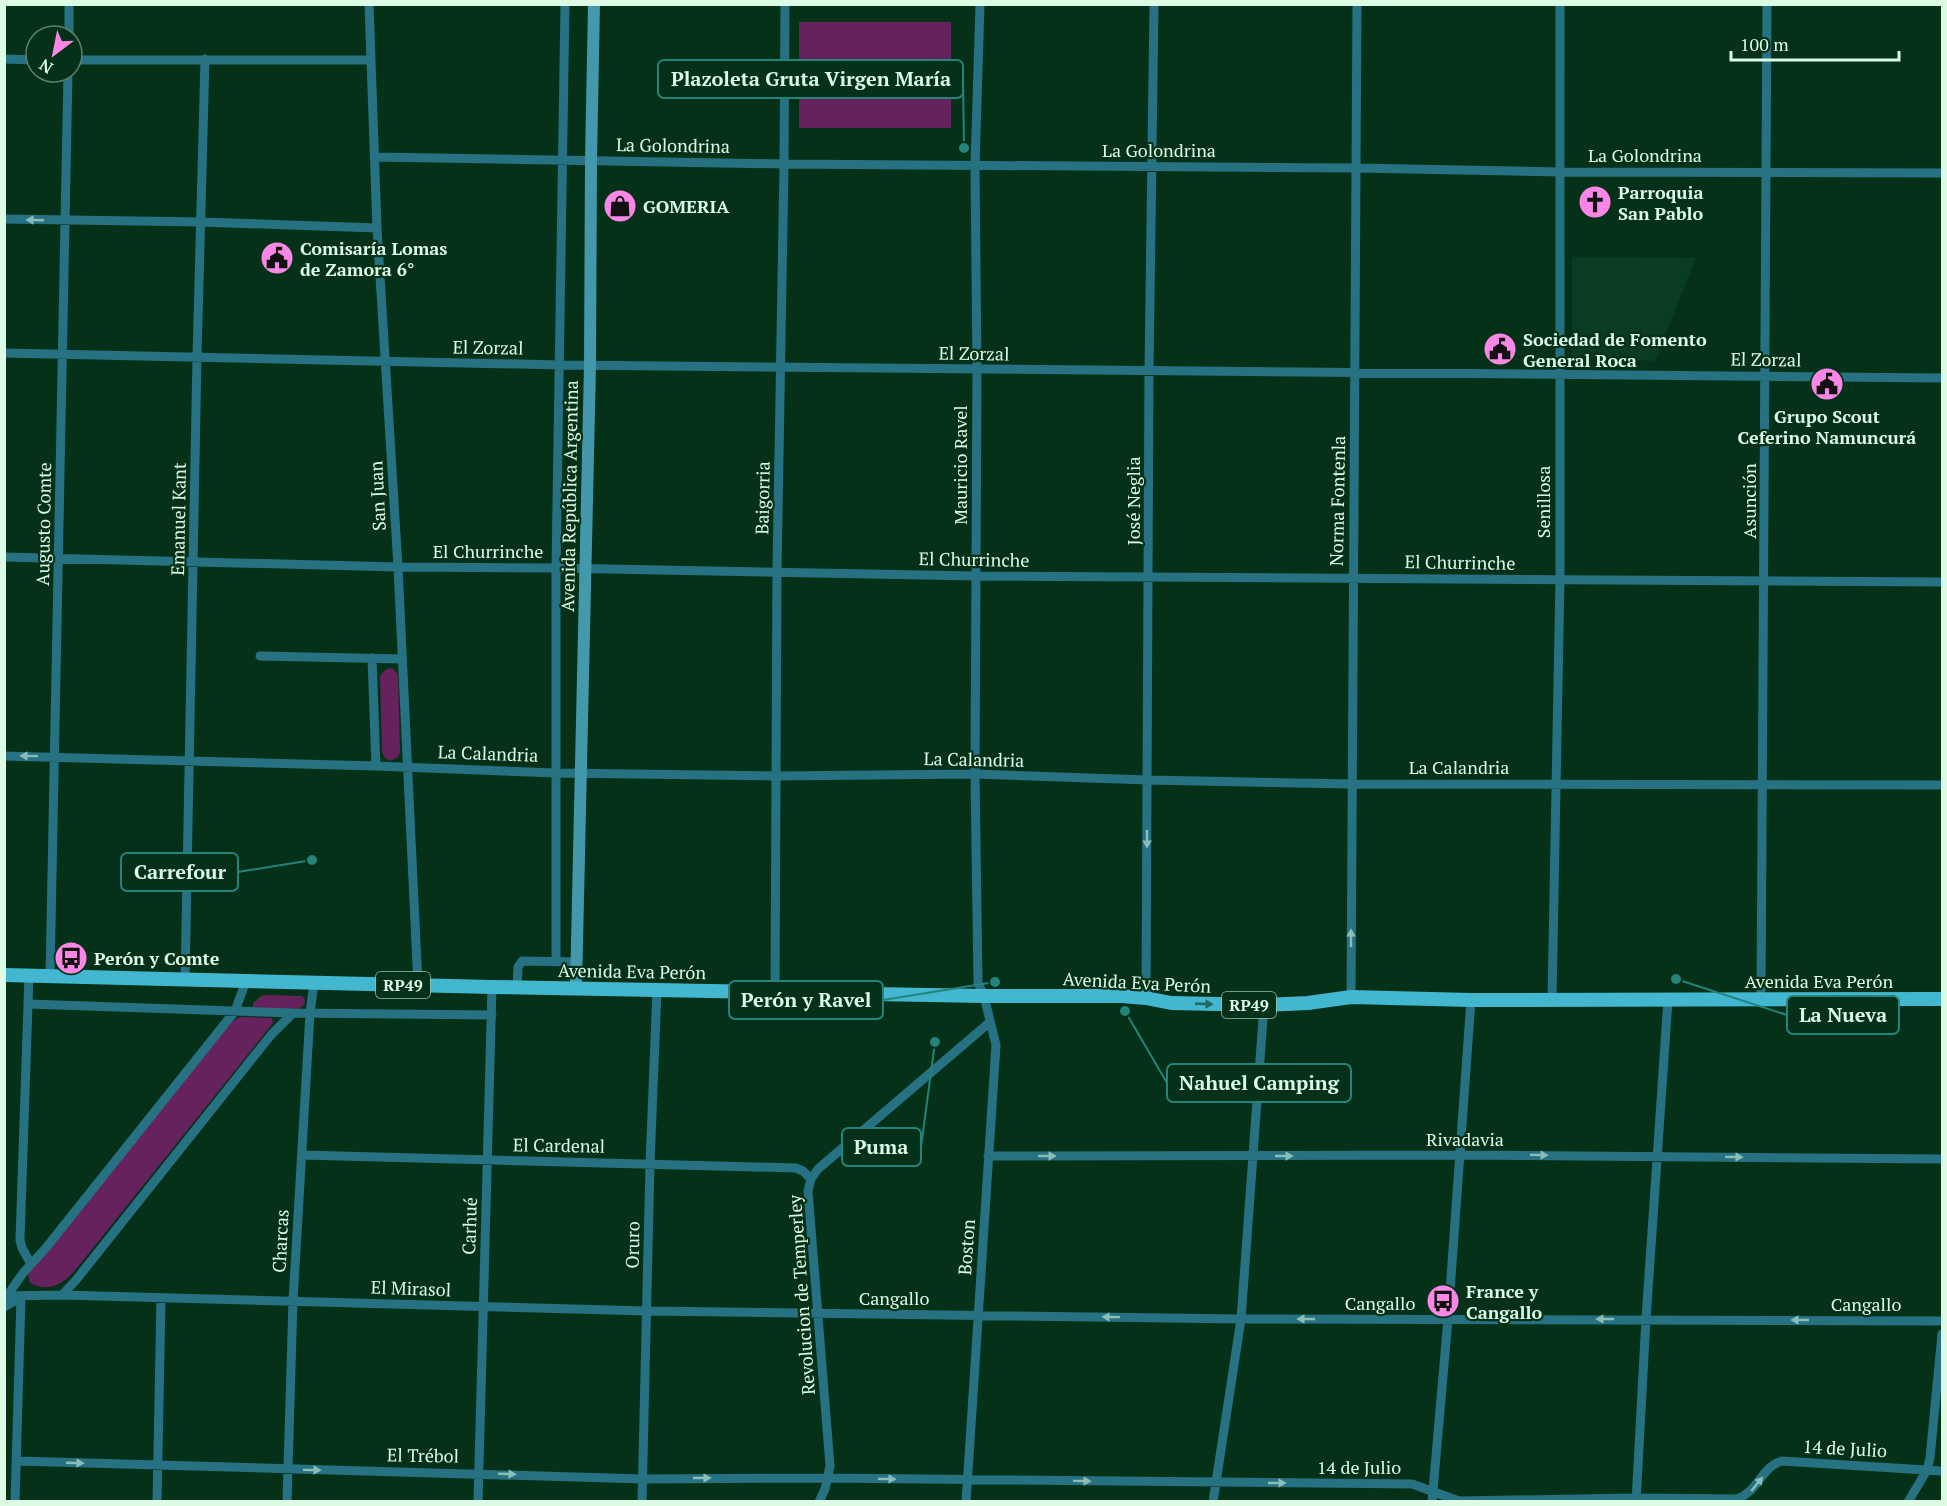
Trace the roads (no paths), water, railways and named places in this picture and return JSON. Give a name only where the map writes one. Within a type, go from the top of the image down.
[{"type":"main road","name":"Avenida República Argentina","points":[[576,988],[590,365],[594,4]]},
{"type":"main road","name":"Avenida Eva Perón","points":[[4,975],[492,987],[984,996],[1121,996],[1171,1003],[1264,1005],[1308,1003],[1351,997],[1668,1000],[1942,999]]},
{"type":"street","points":[[69,4],[69,24]]},
{"type":"street","name":"San Juan","points":[[369,4],[377,228],[398,567],[418,985]]},
{"type":"street","name":"Avenida República Argentina","points":[[556,962],[556,567],[565,4]]},
{"type":"street","name":"Baigorria","points":[[775,991],[777,571],[785,4]]},
{"type":"street","name":"Mauricio Ravel","points":[[980,4],[975,166],[977,370],[975,774],[978,983],[984,996]]},
{"type":"street","name":"José Neglia","points":[[1146,998],[1150,576],[1149,371],[1154,4]]},
{"type":"street","name":"Norma Fontenla","points":[[1351,997],[1357,4]]},
{"type":"street","name":"Senillosa","points":[[1552,999],[1560,579],[1560,4]]},
{"type":"street","name":"Asunción","points":[[1761,998],[1767,4]]},
{"type":"street","points":[[4,59],[24,60]]},
{"type":"street","name":"Emanuel Kant","points":[[185,980],[205,59]]},
{"type":"street","points":[[84,60],[370,60]]},
{"type":"street","name":"Augusto Comte","points":[[50,976],[68,84]]},
{"type":"street","name":"La Golondrina","points":[[375,157],[975,166],[1942,173]]},
{"type":"street","points":[[4,219],[377,228]]},
{"type":"street","name":"El Zorzal","points":[[4,353],[561,365],[1942,378]]},
{"type":"street","name":"El Churrinche","points":[[4,557],[398,567],[556,567],[976,576],[1942,582]]},
{"type":"street","points":[[260,656],[402,659]]},
{"type":"street","points":[[372,658],[376,766]]},
{"type":"street","name":"La Calandria","points":[[4,756],[775,776],[975,774],[1351,784],[1942,785]]},
{"type":"street","points":[[517,987],[518,967],[522,961],[577,962]]},
{"type":"street","points":[[29,975],[20,1239],[31,1264]]},
{"type":"street","points":[[6,1296],[235,1011],[246,981]]},
{"type":"street","name":"Charcas","points":[[287,1502],[293,1301],[310,1013],[314,983]]},
{"type":"street","name":"Carhué","points":[[478,1502],[492,987]]},
{"type":"street","name":"Oruro","points":[[642,1502],[650,1164],[657,990]]},
{"type":"street","name":"Boston","points":[[966,1502],[996,1045],[984,996]]},
{"type":"street","points":[[1432,1502],[1448,1319],[1471,999]]},
{"type":"street","points":[[1636,1500],[1668,1000]]},
{"type":"street","points":[[28,1004],[293,1013],[492,1015]]},
{"type":"street","points":[[1213,1502],[1241,1319],[1264,1005]]},
{"type":"street","points":[[62,1295],[271,1035],[293,1013]]},
{"type":"street","name":"Revolucion de Temperley","points":[[819,1502],[830,1466],[808,1191],[811,1179],[818,1169],[990,1022]]},
{"type":"street","name":"El Cardenal","points":[[302,1155],[796,1168],[811,1179]]},
{"type":"street","name":"Rivadavia","points":[[988,1156],[1460,1155],[1942,1160]]},
{"type":"street","name":"El Mirasol","points":[[6,1296],[62,1295],[817,1314]]},
{"type":"street","points":[[4,1307],[21,1297]]},
{"type":"street","points":[[15,1502],[21,1297]]},
{"type":"street","points":[[157,1502],[161,1299]]},
{"type":"street","name":"Cangallo","points":[[817,1314],[978,1314],[1241,1319],[1942,1321]]},
{"type":"street","points":[[1908,1502],[1927,1470],[1930,1458],[1942,1334]]},
{"type":"street","name":"El Trébol","points":[[16,1461],[643,1479],[828,1478]]},
{"type":"street","name":"14 de Julio","points":[[828,1478],[1412,1484],[1459,1501],[1636,1500],[1737,1499],[1750,1492],[1769,1469],[1782,1461],[1942,1470]]},
{"type":"place","name":"Plazoleta Gruta Virgen María","points":[[964,148]]},
{"type":"place","name":"Parroquia San Pablo","points":[[1595,202]]},
{"type":"place","name":"GOMERIA","points":[[620,206]]},
{"type":"place","name":"Comisaría Lomas de Zamora 6°","points":[[277,258]]},
{"type":"place","name":"Sociedad de Fomento General Roca","points":[[1500,349]]},
{"type":"place","name":"Grupo Scout Ceferino Namuncurá","points":[[1827,384]]},
{"type":"place","name":"Carrefour","points":[[312,860]]},
{"type":"place","name":"Perón y Comte","points":[[71,958]]},
{"type":"place","name":"La Nueva","points":[[1676,979]]},
{"type":"place","name":"Perón y Ravel","points":[[995,982]]},
{"type":"place","name":"Nahuel Camping","points":[[1125,1011]]},
{"type":"place","name":"Puma","points":[[935,1042]]},
{"type":"place","name":"France y Cangallo","points":[[1443,1301]]}]
